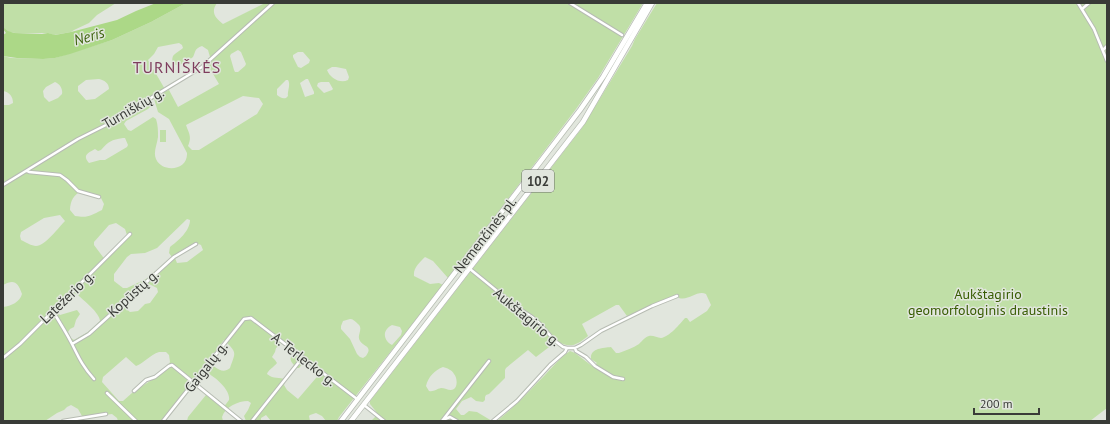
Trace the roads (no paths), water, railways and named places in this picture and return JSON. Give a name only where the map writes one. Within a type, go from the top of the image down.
[{"type":"main road","name":"Nemenčinės pl.","points":[[351,421],[583,122],[624,42],[647,3]]},
{"type":"main road","name":"Nemenčinės pl.","points":[[341,421],[613,66],[652,3]]},
{"type":"main road","points":[[624,42],[622,35],[630,33]]},
{"type":"main road","points":[[513,198],[520,204]]},
{"type":"main road","points":[[357,399],[364,404]]},
{"type":"street","name":"Turniškių g.","points":[[3,185],[202,67],[273,3]]},
{"type":"street","points":[[570,3],[622,35]]},
{"type":"street","points":[[1078,3],[1094,29],[1107,60]]},
{"type":"street","points":[[1082,9],[1089,3]]},
{"type":"street","points":[[1103,50],[1107,46]]},
{"type":"street","points":[[27,171],[60,175],[78,191],[99,197]]},
{"type":"street","name":"Latežerio g.","points":[[3,358],[20,344],[52,310],[130,234]]},
{"type":"street","name":"Kopūstų g.","points":[[72,344],[88,334],[174,257],[196,244]]},
{"type":"street","name":"Aukštagirio g.","points":[[470,269],[518,308],[532,317],[555,341],[567,348],[575,348],[601,331],[676,296]]},
{"type":"street","points":[[52,310],[79,359],[94,380]]},
{"type":"street","name":"A. Terlecko g.","points":[[251,318],[357,399]]},
{"type":"street","name":"Gaigalų g.","points":[[163,421],[244,319],[251,318]]},
{"type":"street","name":"Aukštagirio g.","points":[[493,421],[520,398],[550,365],[565,352],[567,348]]},
{"type":"street","name":"Aukštagirio g.","points":[[575,348],[576,351],[586,357],[594,366],[613,377],[623,379]]},
{"type":"street","points":[[252,421],[303,357]]},
{"type":"street","points":[[443,420],[489,361]]},
{"type":"street","points":[[134,391],[146,380],[155,377],[171,365],[241,421]]},
{"type":"street","points":[[107,393],[136,421]]},
{"type":"street","points":[[364,404],[384,421]]},
{"type":"street","points":[[63,421],[106,414]]},
{"type":"street","points":[[443,420],[450,417],[457,421]]},
{"type":"water","name":"Neris","points":[[156,3],[186,3],[151,22],[112,40],[70,54],[55,58],[43,59],[3,56],[3,35],[6,33],[3,27],[14,33],[48,33],[55,35],[117,20]]},
{"type":"district","name":"TURNIŠKĖS","points":[[177,67]]},
{"type":"park label","name":"Aukštagirio geomorfologinis draustinis","points":[[988,302]]}]
